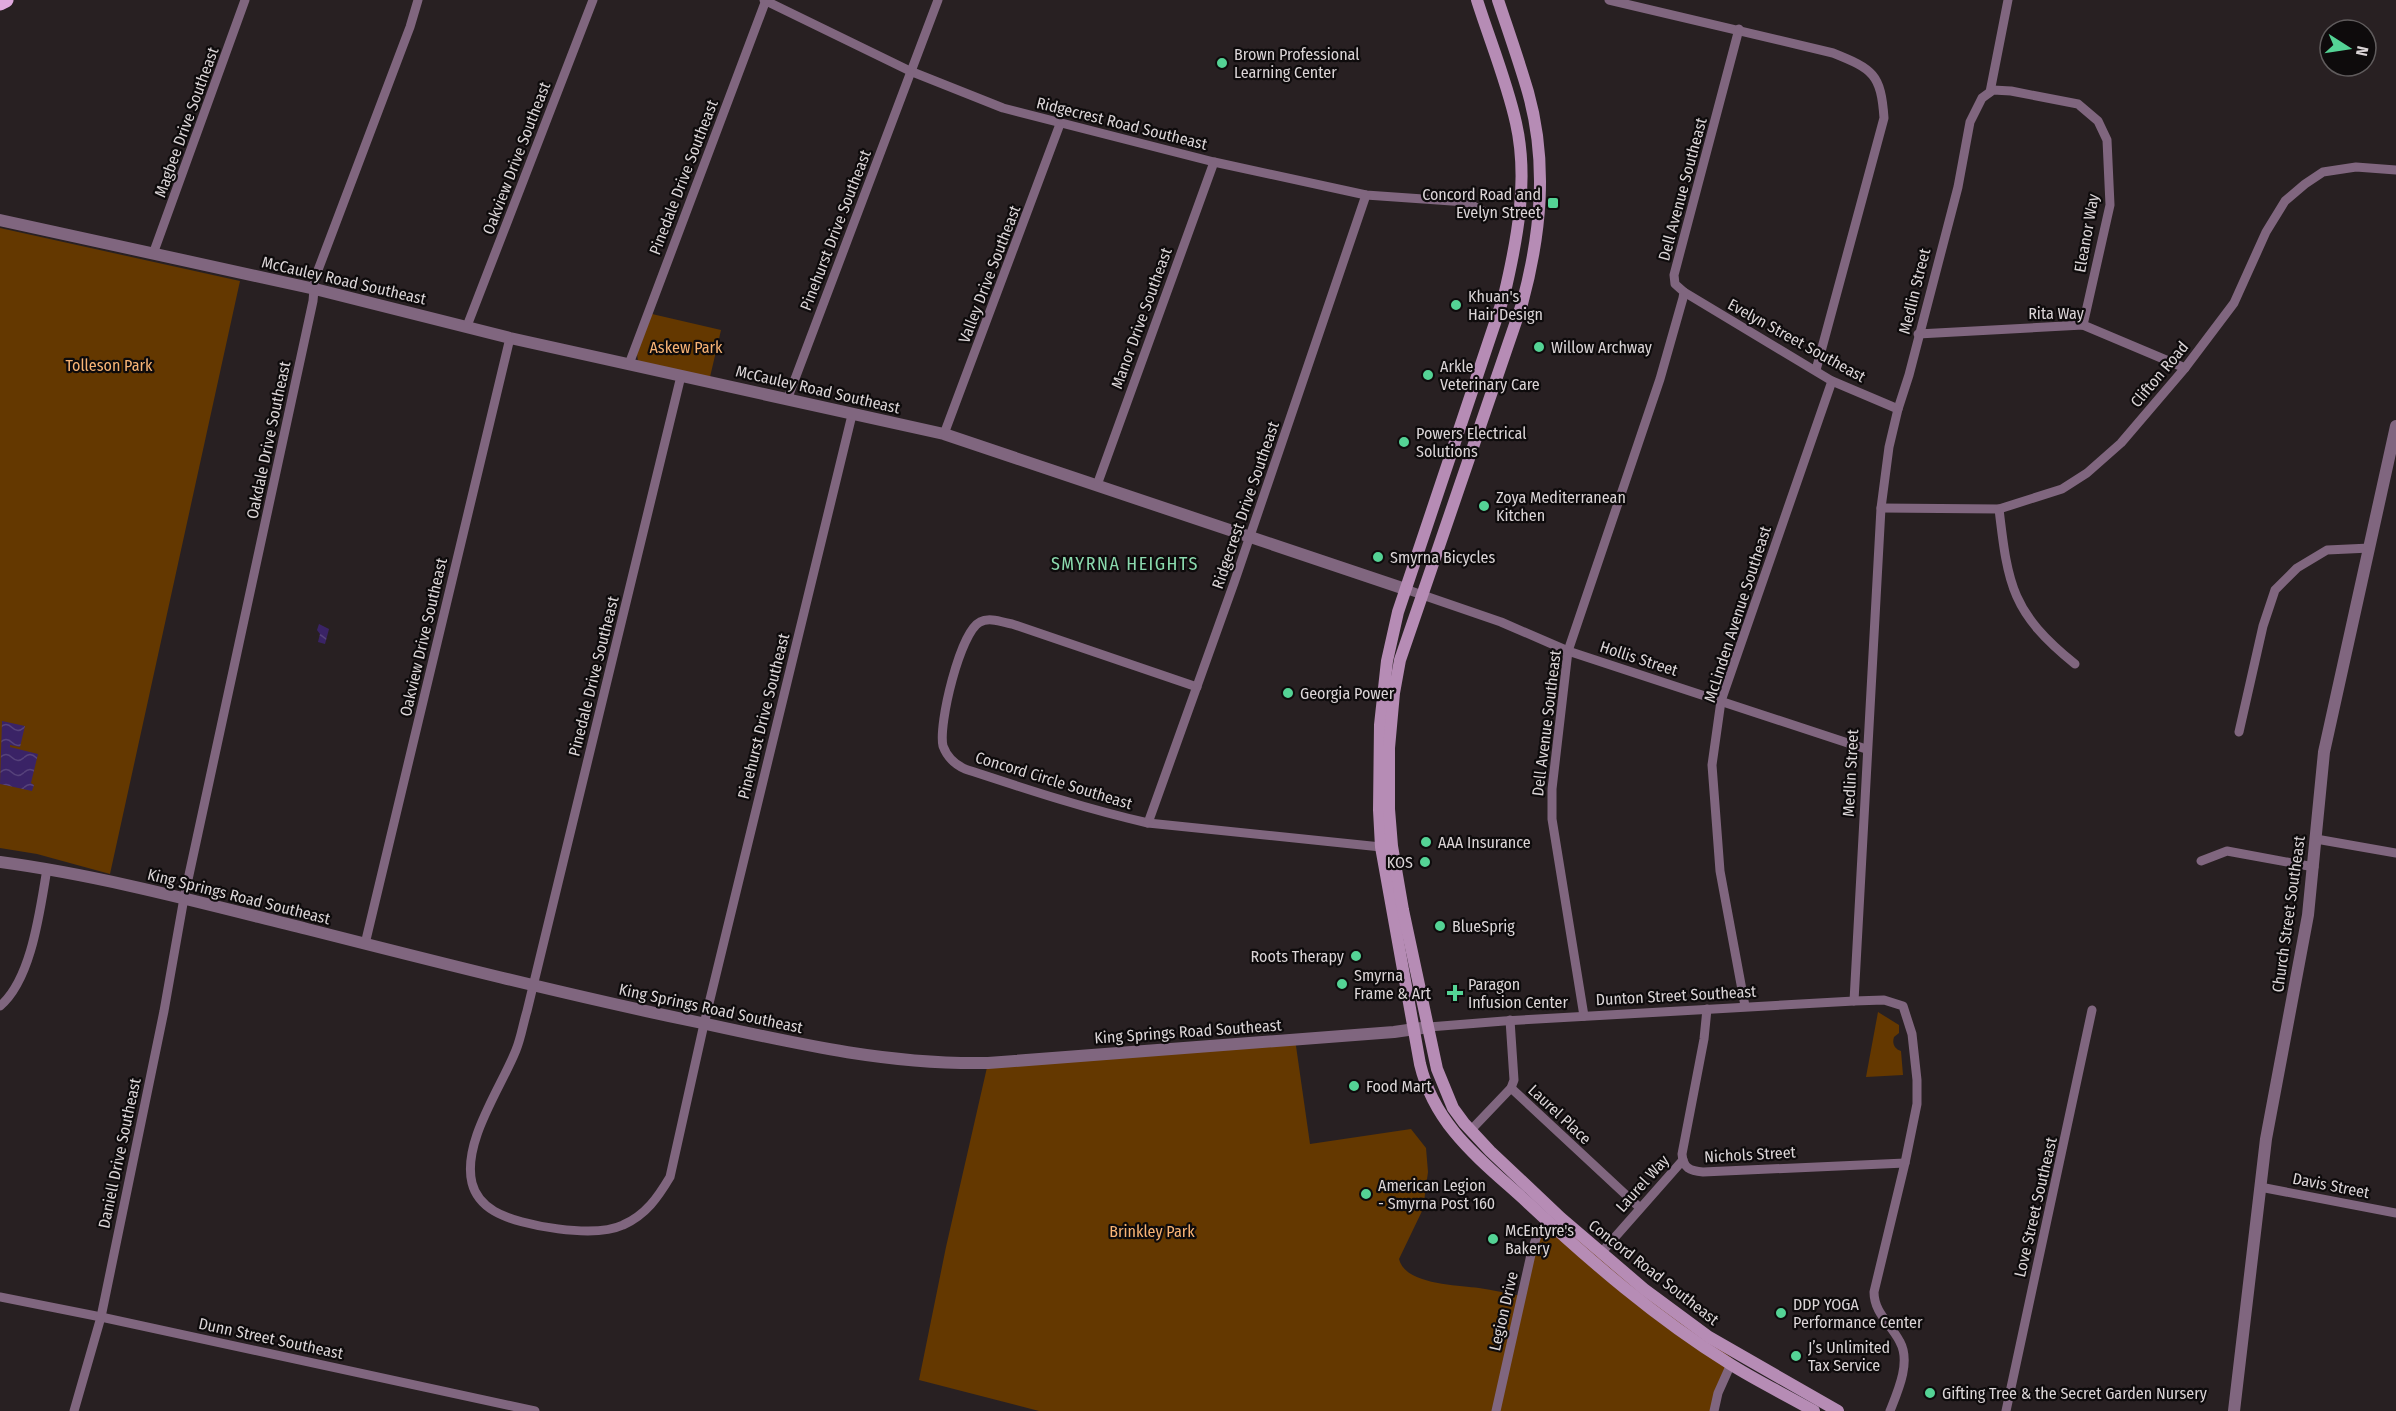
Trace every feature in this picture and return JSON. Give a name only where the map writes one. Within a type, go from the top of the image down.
[{"type":"main road","points":[[0,3],[6,0]]},
{"type":"main road","name":"Concord Road Southeast","points":[[1478,0],[1516,123],[1521,177],[1515,248],[1504,296],[1405,590],[1388,661],[1380,724],[1378,780],[1382,847],[1421,1070],[1428,1090],[1448,1126],[1475,1155],[1547,1221],[1629,1292],[1731,1364],[1814,1411]]},
{"type":"main road","name":"Concord Road Southeast","points":[[1498,0],[1528,92],[1536,129],[1540,182],[1536,245],[1522,304],[1403,650],[1396,676],[1389,748],[1392,838],[1397,879],[1429,1027],[1444,1089],[1453,1108],[1470,1131],[1490,1151],[1601,1253],[1644,1289],[1746,1360],[1838,1411]]},
{"type":"street","name":"Magbee Drive Southeast","points":[[153,254],[245,0]]},
{"type":"street","name":"Oakdale Drive Southeast","points":[[184,898],[315,290],[315,278],[410,27],[418,0]]},
{"type":"street","name":"Oakview Drive Southeast","points":[[467,326],[593,0]]},
{"type":"street","name":"Ridgecrest Road Southeast","points":[[766,0],[910,71],[984,102],[1060,124],[1214,162],[1366,195],[1466,202],[1490,215]]},
{"type":"street","name":"Pinedale Drive Southeast","points":[[629,364],[766,0]]},
{"type":"street","name":"Pinehurst Drive Southeast","points":[[787,400],[938,0]]},
{"type":"street","points":[[1609,0],[1833,53],[1854,61],[1870,71],[1879,82],[1884,118],[1816,370]]},
{"type":"street","points":[[1990,92],[2008,0]]},
{"type":"street","name":"Dell Avenue Southeast","points":[[1584,1016],[1552,819],[1552,789],[1568,651],[1660,379],[1684,292],[1675,284],[1674,276],[1739,30]]},
{"type":"street","name":"Eleanor Way","points":[[1990,92],[1993,90],[2011,91],[2078,104],[2098,121],[2107,140],[2110,205],[2083,325]]},
{"type":"street","name":"Medlin Street","points":[[1854,1000],[1881,508],[1889,447],[1958,187],[1970,122],[1982,98],[1990,92]]},
{"type":"street","name":"Valley Drive Southeast","points":[[944,434],[1060,124]]},
{"type":"street","name":"Manor Drive Southeast","points":[[1097,485],[1214,162]]},
{"type":"street","name":"Clifton Road","points":[[1881,508],[1999,509],[2062,489],[2087,473],[2121,443],[2185,368],[2234,303],[2266,232],[2285,201],[2323,172],[2356,167],[2396,170]]},
{"type":"street","name":"Ridgecrest Drive Southeast","points":[[1148,823],[1250,538],[1366,195]]},
{"type":"street","name":"McCauley Road Southeast","points":[[0,220],[315,290],[510,338],[944,434],[1405,590]]},
{"type":"street","name":"Evelyn Street Southeast","points":[[1684,292],[1832,381],[1898,409]]},
{"type":"street","name":"Rita Way","points":[[1918,334],[2083,325],[2185,368]]},
{"type":"street","name":"Oakview Drive Southeast","points":[[365,944],[510,338]]},
{"type":"street","name":"Pinedale Drive Southeast","points":[[681,376],[517,1049],[478,1132],[471,1161],[472,1183],[480,1200],[495,1212],[518,1220],[568,1230],[597,1232],[622,1226],[641,1215],[658,1197],[670,1177],[704,1024]]},
{"type":"street","name":"McLinden Avenue Southeast","points":[[1745,1006],[1720,871],[1712,765],[1722,701],[1832,381]]},
{"type":"street","name":"Pinehurst Drive Southeast","points":[[704,1024],[852,415]]},
{"type":"street","name":"Church Street Southeast","points":[[2234,1411],[2273,1095],[2306,924],[2314,867],[2324,752],[2396,426]]},
{"type":"street","points":[[1999,509],[2006,566],[2024,613],[2053,646],[2075,664]]},
{"type":"street","points":[[2239,732],[2268,607],[2281,583],[2305,561],[2327,550],[2370,549]]},
{"type":"street","name":"Hollis Street","points":[[1405,590],[1501,622],[1568,651],[1866,749]]},
{"type":"street","name":"Concord Circle Southeast","points":[[1197,687],[998,621],[979,622],[972,628],[965,642],[948,698],[942,733],[943,746],[956,765],[1069,803],[1148,823],[1382,847]]},
{"type":"street","points":[[2316,839],[2396,853]]},
{"type":"street","points":[[2201,861],[2227,851],[2314,867]]},
{"type":"street","name":"King Springs Road Southeast","points":[[0,862],[47,869],[184,898],[365,944],[704,1024],[856,1054],[911,1061],[963,1064],[1429,1027]]},
{"type":"street","points":[[0,1006],[18,985],[27,963],[47,869]]},
{"type":"street","name":"Daniell Drive Southeast","points":[[74,1411],[101,1317],[164,1011],[184,898]]},
{"type":"street","points":[[1854,1000],[1893,1002],[1904,1006],[1912,1034],[1917,1080],[1914,1123],[1874,1292],[1874,1300],[1879,1311],[1904,1352],[1903,1371],[1890,1411]]},
{"type":"street","name":"Dunton Street Southeast","points":[[1429,1027],[1510,1020],[1854,1000]]},
{"type":"street","name":"Nichols Street","points":[[1707,1009],[1704,1039],[1684,1142],[1683,1160],[1689,1170],[1703,1172],[1905,1163]]},
{"type":"street","name":"Love Street Southeast","points":[[2006,1411],[2092,1010]]},
{"type":"street","name":"Laurel Place","points":[[1510,1020],[1514,1080],[1511,1088],[1640,1208]]},
{"type":"street","points":[[1470,1131],[1511,1088]]},
{"type":"street","name":"Laurel Way","points":[[1601,1253],[1683,1160]]},
{"type":"street","name":"Davis Street","points":[[2260,1186],[2396,1214]]},
{"type":"street","name":"Legion Drive","points":[[1496,1411],[1532,1250],[1538,1233],[1547,1221]]},
{"type":"street","name":"Dunn Street Southeast","points":[[0,1298],[101,1317],[535,1411]]},
{"type":"street","points":[[1714,1411],[1718,1393],[1731,1364]]},
{"type":"green space","name":"Tolleson Park","points":[[0,228],[240,281],[110,874],[37,854],[0,848]]},
{"type":"green space","name":"Askew Park","points":[[652,314],[721,330],[710,377],[638,361],[637,354]]},
{"type":"green space","points":[[1878,1012],[1899,1025],[1899,1033],[1893,1041],[1894,1046],[1901,1051],[1903,1075],[1866,1077]]},
{"type":"green space","name":"Brinkley Park","points":[[1295,1039],[1310,1144],[1411,1129],[1426,1148],[1428,1172],[1423,1209],[1399,1259],[1403,1268],[1421,1279],[1433,1282],[1521,1296],[1532,1250],[1550,1217],[1733,1359],[1714,1411],[1039,1411],[919,1380],[946,1247],[988,1063]]},
{"type":"water","points":[[319,624],[329,629],[325,644],[318,642]]},
{"type":"water","points":[[2,721],[25,726],[20,747],[10,745],[10,747],[38,754],[31,783],[34,785],[32,791],[0,784]]},
{"type":"place","name":"Brown Professional Learning Center","points":[[1222,63]]},
{"type":"place","name":"Concord Road and Evelyn Street","points":[[1553,203]]},
{"type":"place","name":"Khuan's Hair Design","points":[[1456,305]]},
{"type":"place","name":"Willow Archway","points":[[1539,347]]},
{"type":"place","name":"Arkle Veterinary Care","points":[[1428,375]]},
{"type":"place","name":"Powers Electrical Solutions","points":[[1404,442]]},
{"type":"place","name":"Zoya Mediterranean Kitchen","points":[[1484,506]]},
{"type":"place","name":"Smyrna Bicycles","points":[[1378,557]]},
{"type":"place","name":"Georgia Power","points":[[1288,693]]},
{"type":"place","name":"AAA Insurance","points":[[1426,842]]},
{"type":"place","name":"KOS","points":[[1425,862]]},
{"type":"place","name":"BlueSprig","points":[[1440,926]]},
{"type":"place","name":"Roots Therapy","points":[[1356,956]]},
{"type":"place","name":"Smyrna Frame & Art","points":[[1342,984]]},
{"type":"place","name":"Paragon Infusion Center","points":[[1455,993]]},
{"type":"place","name":"Food Mart","points":[[1354,1086]]},
{"type":"place","name":"American Legion - Smyrna Post 160","points":[[1366,1194]]},
{"type":"place","name":"McEntyre's Bakery","points":[[1493,1239]]},
{"type":"place","name":"DDP YOGA Performance Center","points":[[1781,1313]]},
{"type":"place","name":"J’s Unlimited Tax Service","points":[[1796,1356]]},
{"type":"place","name":"Gifting Tree & the Secret Garden Nursery","points":[[1930,1393]]},
{"type":"district","name":"SMYRNA HEIGHTS","points":[[1125,564]]}]
